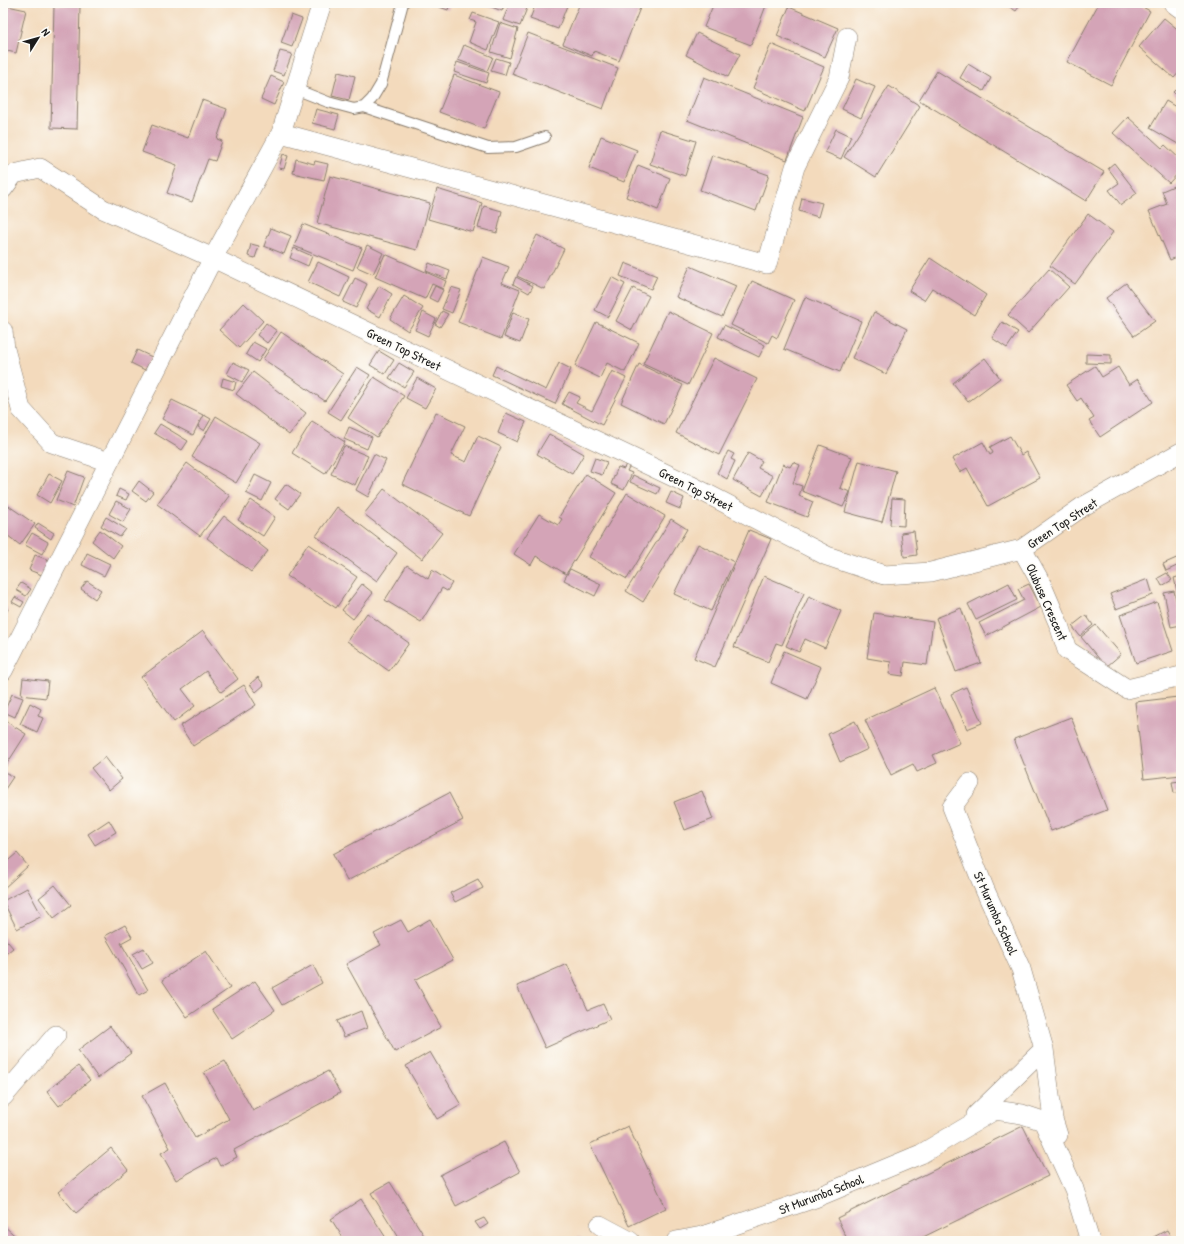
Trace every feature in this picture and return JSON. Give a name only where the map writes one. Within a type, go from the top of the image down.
[{"type":"street","points":[[3,671],[213,258],[281,133],[322,3]]},
{"type":"street","points":[[1173,3],[1181,9]]},
{"type":"street","points":[[281,133],[767,264],[796,167],[839,78],[847,37]]},
{"type":"street","name":"Green Top Street","points":[[3,189],[14,174],[40,168],[103,209],[213,258],[642,462],[827,556],[884,575],[931,572],[1022,549],[1082,507],[1181,452]]},
{"type":"street","points":[[3,331],[5,349],[21,409],[52,443],[109,462]]},
{"type":"street","name":"Olubuse Crescent","points":[[1022,549],[1041,583],[1059,626],[1067,650],[1127,689],[1181,676]]},
{"type":"street","name":"St Murumba School","points":[[970,783],[952,807],[985,890],[1021,969],[1044,1049],[1053,1119],[1090,1241]]},
{"type":"street","points":[[3,1097],[56,1035]]},
{"type":"street","name":"St Murumba School","points":[[960,1131],[1044,1049]]},
{"type":"street","name":"St Murumba School","points":[[676,1241],[702,1236],[815,1198],[921,1154],[995,1110],[1022,1114],[1043,1121],[1074,1188]]},
{"type":"street","points":[[600,1225],[630,1241]]},
{"type":"lane","points":[[364,107],[372,99],[381,84],[403,3]]},
{"type":"lane","points":[[295,89],[328,102],[354,109],[364,107],[488,148],[516,147],[545,137]]},
{"type":"building","points":[[428,3],[450,3],[448,10]]},
{"type":"building","points":[[481,3],[505,3],[502,11]]},
{"type":"building","points":[[510,3],[529,3],[520,26],[503,20]]},
{"type":"building","points":[[536,3],[568,3],[558,29],[530,19]]},
{"type":"building","points":[[580,3],[642,3],[619,61],[594,51],[592,56],[563,44]]},
{"type":"building","points":[[714,3],[767,3],[751,45],[704,27]]},
{"type":"building","points":[[1004,3],[1022,3],[1016,11]]},
{"type":"building","points":[[1099,3],[1135,3],[1150,11],[1111,85],[1067,62]]},
{"type":"building","points":[[3,5],[26,10],[16,53],[3,50]]},
{"type":"building","points":[[54,5],[80,6],[77,129],[51,128]]},
{"type":"building","points":[[789,7],[838,28],[825,57],[777,36]]},
{"type":"building","points":[[473,13],[499,22],[488,50],[469,42],[476,22],[470,20]]},
{"type":"building","points":[[291,15],[302,19],[292,47],[281,43]]},
{"type":"building","points":[[1164,18],[1181,32],[1181,70],[1174,78],[1139,47]]},
{"type":"building","points":[[500,23],[518,29],[510,58],[491,52]]},
{"type":"building","points":[[528,33],[618,68],[603,109],[512,74]]},
{"type":"building","points":[[697,33],[740,54],[728,77],[686,55]]},
{"type":"building","points":[[771,44],[824,67],[805,111],[753,88]]},
{"type":"building","points":[[464,45],[493,57],[487,71],[458,60]]},
{"type":"building","points":[[280,51],[292,54],[284,75],[273,71]]},
{"type":"building","points":[[496,58],[509,62],[505,75],[491,71]]},
{"type":"building","points":[[457,62],[489,73],[486,83],[454,72]]},
{"type":"building","points":[[968,64],[991,78],[984,91],[960,78]]},
{"type":"building","points":[[937,71],[1104,172],[1086,201],[919,100]]},
{"type":"building","points":[[338,72],[355,76],[349,100],[332,96]]},
{"type":"building","points":[[454,75],[499,92],[484,129],[439,112]]},
{"type":"building","points":[[271,76],[284,82],[274,105],[261,99]]},
{"type":"building","points":[[704,77],[803,117],[787,160],[687,120]]},
{"type":"building","points":[[856,79],[875,87],[861,118],[842,109]]},
{"type":"building","points":[[1181,84],[1181,100],[1173,92]]},
{"type":"building","points":[[889,86],[920,106],[876,177],[844,157]]},
{"type":"building","points":[[202,100],[227,109],[217,139],[222,141],[215,161],[208,159],[192,202],[167,193],[177,165],[142,152],[152,125],[188,138]]},
{"type":"building","points":[[1166,101],[1181,110],[1181,139],[1178,144],[1150,128]]},
{"type":"building","points":[[316,109],[339,115],[335,129],[312,123]]},
{"type":"building","points":[[1128,117],[1162,148],[1165,145],[1181,160],[1181,170],[1169,183],[1113,133]]},
{"type":"building","points":[[836,129],[851,136],[841,159],[825,152]]},
{"type":"building","points":[[660,130],[696,141],[685,176],[650,164]]},
{"type":"building","points":[[601,136],[637,150],[624,182],[589,168]]},
{"type":"building","points":[[283,154],[288,156],[284,169],[279,168]]},
{"type":"building","points":[[712,155],[769,175],[756,211],[700,190]]},
{"type":"building","points":[[296,159],[314,164],[315,161],[328,164],[324,180],[293,173]]},
{"type":"building","points":[[1114,163],[1137,193],[1121,205],[1109,190],[1119,183],[1108,168]]},
{"type":"building","points":[[638,165],[670,178],[658,210],[626,197]]},
{"type":"building","points":[[330,176],[430,203],[417,250],[317,223]]},
{"type":"building","points":[[1181,183],[1181,255],[1170,260],[1149,211],[1167,204],[1162,191]]},
{"type":"building","points":[[437,189],[482,203],[473,232],[428,219]]},
{"type":"building","points":[[802,198],[822,203],[818,217],[799,211]]},
{"type":"building","points":[[484,206],[502,211],[497,233],[478,228]]},
{"type":"building","points":[[1088,214],[1113,232],[1075,284],[1050,266]]},
{"type":"building","points":[[303,224],[362,248],[353,270],[294,246]]},
{"type":"building","points":[[271,228],[291,236],[284,254],[264,246]]},
{"type":"building","points":[[537,235],[564,249],[544,289],[517,276]]},
{"type":"building","points":[[251,244],[259,246],[255,258],[248,256]]},
{"type":"building","points":[[367,245],[383,253],[373,274],[357,267]]},
{"type":"building","points":[[294,248],[312,256],[308,266],[290,258]]},
{"type":"building","points":[[385,254],[446,281],[443,289],[432,284],[425,299],[375,277]]},
{"type":"building","points":[[483,257],[509,267],[502,283],[520,290],[501,339],[458,322]]},
{"type":"building","points":[[930,258],[986,295],[974,315],[932,288],[924,300],[909,291]]},
{"type":"building","points":[[318,262],[349,277],[340,297],[308,282]]},
{"type":"building","points":[[429,263],[450,271],[447,279],[426,271]]},
{"type":"building","points":[[625,263],[657,276],[651,289],[620,276]]},
{"type":"building","points":[[690,266],[736,286],[722,317],[676,297]]},
{"type":"building","points":[[1049,269],[1069,287],[1028,333],[1008,315]]},
{"type":"building","points":[[516,277],[533,286],[529,293],[513,284]]},
{"type":"building","points":[[612,277],[625,284],[608,317],[595,310]]},
{"type":"building","points":[[355,278],[367,284],[356,308],[343,302]]},
{"type":"building","points":[[752,281],[794,300],[777,338],[772,335],[768,343],[731,325]]},
{"type":"building","points":[[1126,283],[1155,321],[1134,336],[1106,298]]},
{"type":"building","points":[[379,286],[392,294],[380,317],[366,309]]},
{"type":"building","points":[[435,286],[443,290],[437,302],[429,298]]},
{"type":"building","points":[[451,287],[461,290],[452,313],[442,309]]},
{"type":"building","points":[[633,288],[649,296],[632,330],[616,321]]},
{"type":"building","points":[[404,296],[423,308],[408,331],[390,319]]},
{"type":"building","points":[[805,297],[861,321],[840,372],[784,349]]},
{"type":"building","points":[[244,303],[263,321],[239,348],[219,330]]},
{"type":"building","points":[[442,311],[448,314],[440,327],[435,324]]},
{"type":"building","points":[[668,311],[713,333],[688,385],[643,364]]},
{"type":"building","points":[[423,312],[436,319],[428,336],[415,330]]},
{"type":"building","points":[[513,312],[529,319],[520,343],[504,337]]},
{"type":"building","points":[[874,312],[907,329],[886,374],[852,358]]},
{"type":"building","points":[[596,322],[639,343],[625,372],[607,363],[600,378],[575,366]]},
{"type":"building","points":[[1002,322],[1018,332],[1007,348],[992,338]]},
{"type":"building","points":[[266,323],[277,331],[267,343],[257,335]]},
{"type":"building","points":[[724,325],[765,345],[759,357],[718,337]]},
{"type":"building","points":[[281,332],[343,374],[325,401],[263,359]]},
{"type":"building","points":[[253,342],[266,349],[258,362],[246,354]]},
{"type":"building","points":[[137,350],[152,357],[145,370],[131,363]]},
{"type":"building","points":[[379,351],[394,360],[385,374],[370,365]]},
{"type":"building","points":[[1086,354],[1111,355],[1111,364],[1086,363]]},
{"type":"building","points":[[714,358],[757,379],[719,455],[676,433]]},
{"type":"building","points":[[985,358],[1000,378],[968,402],[953,383]]},
{"type":"building","points":[[233,362],[249,370],[242,382],[227,374]]},
{"type":"building","points":[[399,363],[414,372],[404,387],[389,378]]},
{"type":"building","points":[[559,363],[571,369],[555,404],[492,375],[496,366],[546,390]]},
{"type":"building","points":[[639,364],[683,385],[664,424],[621,403]]},
{"type":"building","points":[[1095,366],[1102,377],[1118,367],[1129,385],[1138,379],[1153,402],[1100,437],[1089,421],[1094,418],[1081,398],[1077,401],[1066,385]]},
{"type":"building","points":[[357,367],[370,375],[341,420],[328,412]]},
{"type":"building","points":[[612,371],[626,378],[602,425],[562,404],[569,392],[580,397],[576,403],[592,411]]},
{"type":"building","points":[[253,372],[306,413],[289,435],[236,394]]},
{"type":"building","points":[[374,377],[404,396],[377,437],[348,418]]},
{"type":"building","points":[[223,378],[236,382],[234,390],[221,386]]},
{"type":"building","points":[[417,378],[436,389],[425,408],[406,398]]},
{"type":"building","points":[[172,400],[203,415],[193,435],[162,419]]},
{"type":"building","points":[[436,412],[465,426],[451,455],[466,462],[478,436],[501,447],[469,516],[402,484]]},
{"type":"building","points":[[506,413],[526,422],[517,442],[498,433]]},
{"type":"building","points":[[204,415],[211,419],[204,431],[198,427]]},
{"type":"building","points":[[216,416],[260,443],[236,483],[192,457]]},
{"type":"building","points":[[312,421],[345,442],[325,474],[292,453]]},
{"type":"building","points":[[160,424],[188,441],[182,450],[154,433]]},
{"type":"building","points":[[349,427],[372,437],[367,449],[344,439]]},
{"type":"building","points":[[549,434],[584,454],[572,474],[537,454]]},
{"type":"building","points":[[1010,436],[1021,455],[1026,452],[1040,478],[988,506],[967,468],[960,472],[952,459],[983,442],[990,455],[993,453],[990,447]]},
{"type":"building","points":[[820,445],[852,457],[840,488],[850,492],[843,507],[802,491]]},
{"type":"building","points":[[344,446],[368,456],[355,485],[331,474]]},
{"type":"building","points":[[728,451],[734,454],[731,459],[735,461],[727,479],[717,473]]},
{"type":"building","points":[[748,453],[762,461],[758,468],[773,476],[762,496],[733,480]]},
{"type":"building","points":[[374,454],[386,460],[368,497],[356,490]]},
{"type":"building","points":[[595,458],[607,462],[602,475],[590,471]]},
{"type":"building","points":[[859,461],[896,471],[882,522],[845,512]]},
{"type":"building","points":[[793,462],[800,465],[793,483],[802,486],[799,496],[813,502],[807,517],[768,502],[783,464],[790,467]]},
{"type":"building","points":[[187,463],[230,496],[200,536],[157,504]]},
{"type":"building","points":[[626,463],[630,465],[627,471],[632,473],[624,490],[611,484],[618,467],[624,469]]},
{"type":"building","points":[[68,471],[84,477],[73,507],[56,500]]},
{"type":"building","points":[[49,474],[62,481],[50,503],[37,495]]},
{"type":"building","points":[[586,474],[616,493],[566,574],[536,556],[531,565],[514,554],[539,514],[558,525],[562,519],[559,517]]},
{"type":"building","points":[[255,475],[271,483],[262,501],[246,493]]},
{"type":"building","points":[[633,475],[660,488],[657,494],[630,482]]},
{"type":"building","points":[[139,481],[153,492],[146,501],[132,491]]},
{"type":"building","points":[[286,484],[300,494],[289,509],[275,499]]},
{"type":"building","points":[[119,489],[129,494],[126,500],[116,496]]},
{"type":"building","points":[[384,489],[442,533],[422,559],[364,514]]},
{"type":"building","points":[[671,492],[684,498],[680,509],[666,503]]},
{"type":"building","points":[[627,493],[665,516],[627,579],[589,557]]},
{"type":"building","points":[[892,498],[905,499],[904,526],[890,525]]},
{"type":"building","points":[[251,500],[275,517],[263,536],[238,520]]},
{"type":"building","points":[[116,501],[131,509],[123,522],[109,514]]},
{"type":"building","points":[[3,502],[35,524],[20,545],[3,532]]},
{"type":"building","points":[[337,507],[397,553],[377,581],[316,536]]},
{"type":"building","points":[[224,516],[268,551],[251,572],[207,538]]},
{"type":"building","points":[[106,517],[126,529],[120,537],[101,526]]},
{"type":"building","points":[[671,519],[687,529],[643,602],[626,591]]},
{"type":"building","points":[[38,523],[54,533],[51,539],[35,528]]},
{"type":"building","points":[[100,530],[121,546],[113,558],[92,541]]},
{"type":"building","points":[[749,530],[771,539],[715,667],[694,658]]},
{"type":"building","points":[[914,531],[917,555],[904,557],[901,533]]},
{"type":"building","points":[[32,533],[48,542],[42,554],[25,545]]},
{"type":"building","points":[[308,544],[357,577],[336,608],[287,576]]},
{"type":"building","points":[[698,544],[734,562],[711,611],[674,594]]},
{"type":"building","points":[[87,553],[110,564],[104,576],[82,565]]},
{"type":"building","points":[[35,555],[49,560],[42,575],[29,570]]},
{"type":"building","points":[[1181,556],[1181,564],[1166,571],[1163,564]]},
{"type":"building","points":[[407,565],[428,579],[432,570],[452,583],[447,591],[442,588],[421,622],[385,600]]},
{"type":"building","points":[[570,569],[601,584],[595,596],[564,580]]},
{"type":"building","points":[[1167,573],[1172,580],[1162,586],[1158,578]]},
{"type":"building","points":[[764,576],[804,593],[782,645],[776,643],[768,662],[734,647]]},
{"type":"building","points":[[1181,576],[1181,604],[1180,604],[1174,578]]},
{"type":"building","points":[[1148,579],[1153,595],[1116,609],[1110,594]]},
{"type":"building","points":[[87,581],[101,590],[95,599],[81,589]]},
{"type":"building","points":[[21,583],[31,589],[26,596],[16,590]]},
{"type":"building","points":[[1009,583],[1017,600],[976,620],[968,604]]},
{"type":"building","points":[[362,584],[373,593],[353,619],[342,610]]},
{"type":"building","points":[[1029,584],[1041,607],[986,636],[979,623],[1024,600],[1018,589]]},
{"type":"building","points":[[1174,591],[1181,619],[1181,625],[1171,627],[1164,593]]},
{"type":"building","points":[[809,596],[841,611],[825,648],[805,639],[799,652],[786,646]]},
{"type":"building","points":[[15,597],[24,602],[21,607],[12,602]]},
{"type":"building","points":[[1157,602],[1173,651],[1136,663],[1120,615]]},
{"type":"building","points":[[3,607],[8,609],[3,619]]},
{"type":"building","points":[[961,608],[981,663],[956,672],[936,618]]},
{"type":"building","points":[[367,613],[409,643],[389,671],[347,641]]},
{"type":"building","points":[[874,613],[933,622],[927,665],[905,662],[903,676],[889,674],[891,662],[867,658]]},
{"type":"building","points":[[1086,615],[1093,625],[1080,636],[1072,626]]},
{"type":"building","points":[[1096,625],[1121,654],[1106,667],[1081,637]]},
{"type":"building","points":[[203,631],[238,679],[221,692],[206,671],[182,689],[195,706],[174,722],[141,677]]},
{"type":"building","points":[[784,651],[821,667],[807,699],[771,683]]},
{"type":"building","points":[[258,677],[264,685],[256,692],[250,684]]},
{"type":"building","points":[[23,678],[48,681],[46,698],[21,695]]},
{"type":"building","points":[[244,685],[256,705],[193,746],[180,726]]},
{"type":"building","points":[[966,687],[982,723],[967,729],[951,694]]},
{"type":"building","points":[[934,688],[960,743],[933,755],[937,763],[917,772],[913,764],[891,775],[865,720]]},
{"type":"building","points":[[12,694],[23,698],[15,717],[4,712]]},
{"type":"building","points":[[1178,697],[1181,721],[1181,775],[1144,779],[1135,702]]},
{"type":"building","points":[[30,703],[41,709],[38,716],[43,718],[37,732],[20,724]]},
{"type":"building","points":[[1071,717],[1107,810],[1051,831],[1014,739]]},
{"type":"building","points":[[4,720],[26,734],[5,767],[3,766]]},
{"type":"building","points":[[855,721],[868,749],[840,762],[828,734]]},
{"type":"building","points":[[105,757],[122,779],[109,790],[91,768]]},
{"type":"building","points":[[3,771],[13,777],[3,792]]},
{"type":"building","points":[[1181,781],[1181,792],[1174,793],[1172,782]]},
{"type":"building","points":[[702,791],[713,819],[685,830],[674,802]]},
{"type":"building","points":[[449,793],[463,820],[347,881],[333,854]]},
{"type":"building","points":[[109,820],[116,832],[95,845],[88,834]]},
{"type":"building","points":[[17,853],[28,866],[3,889],[3,865]]},
{"type":"building","points":[[478,879],[483,888],[455,902],[450,893]]},
{"type":"building","points":[[55,885],[71,905],[54,918],[39,898]]},
{"type":"building","points":[[27,888],[42,916],[17,929],[3,901]]},
{"type":"building","points":[[430,919],[453,960],[415,980],[441,1027],[395,1052],[346,964],[381,945],[374,934],[401,920],[408,932]]},
{"type":"building","points":[[125,925],[132,937],[121,943],[148,990],[139,995],[105,936]]},
{"type":"building","points":[[3,936],[13,948],[3,956]]},
{"type":"building","points":[[144,948],[153,963],[142,969],[133,954]]},
{"type":"building","points":[[206,951],[230,988],[187,1017],[162,980]]},
{"type":"building","points":[[567,964],[588,1010],[603,1004],[610,1019],[545,1048],[517,986]]},
{"type":"building","points":[[313,965],[322,983],[282,1005],[272,988]]},
{"type":"building","points":[[255,981],[275,1010],[232,1039],[212,1009]]},
{"type":"building","points":[[361,1011],[367,1028],[344,1037],[337,1021]]},
{"type":"building","points":[[110,1026],[131,1053],[98,1078],[78,1050]]},
{"type":"building","points":[[430,1052],[461,1105],[437,1119],[406,1066]]},
{"type":"building","points":[[225,1061],[253,1111],[328,1071],[340,1093],[234,1150],[237,1157],[220,1166],[216,1158],[176,1180],[161,1153],[170,1148],[142,1096],[165,1083],[195,1138],[229,1119],[204,1072]]},
{"type":"building","points":[[78,1066],[90,1080],[59,1106],[47,1091]]},
{"type":"building","points":[[628,1126],[666,1208],[629,1226],[590,1144]]},
{"type":"building","points":[[1023,1126],[1048,1176],[915,1241],[848,1241],[837,1218]]},
{"type":"building","points":[[504,1142],[520,1172],[456,1206],[440,1175]]},
{"type":"building","points":[[111,1148],[128,1170],[76,1213],[58,1192]]},
{"type":"building","points":[[390,1182],[425,1237],[419,1241],[401,1241],[371,1193]]},
{"type":"building","points":[[361,1199],[388,1241],[345,1241],[331,1219]]},
{"type":"building","points":[[484,1218],[488,1224],[480,1229],[475,1222]]},
{"type":"building","points":[[3,1225],[21,1241],[3,1241]]},
{"type":"building","points":[[1167,1230],[1172,1239],[1168,1241],[1146,1241]]},
{"type":"building","points":[[580,1236],[583,1241],[570,1241]]}]
